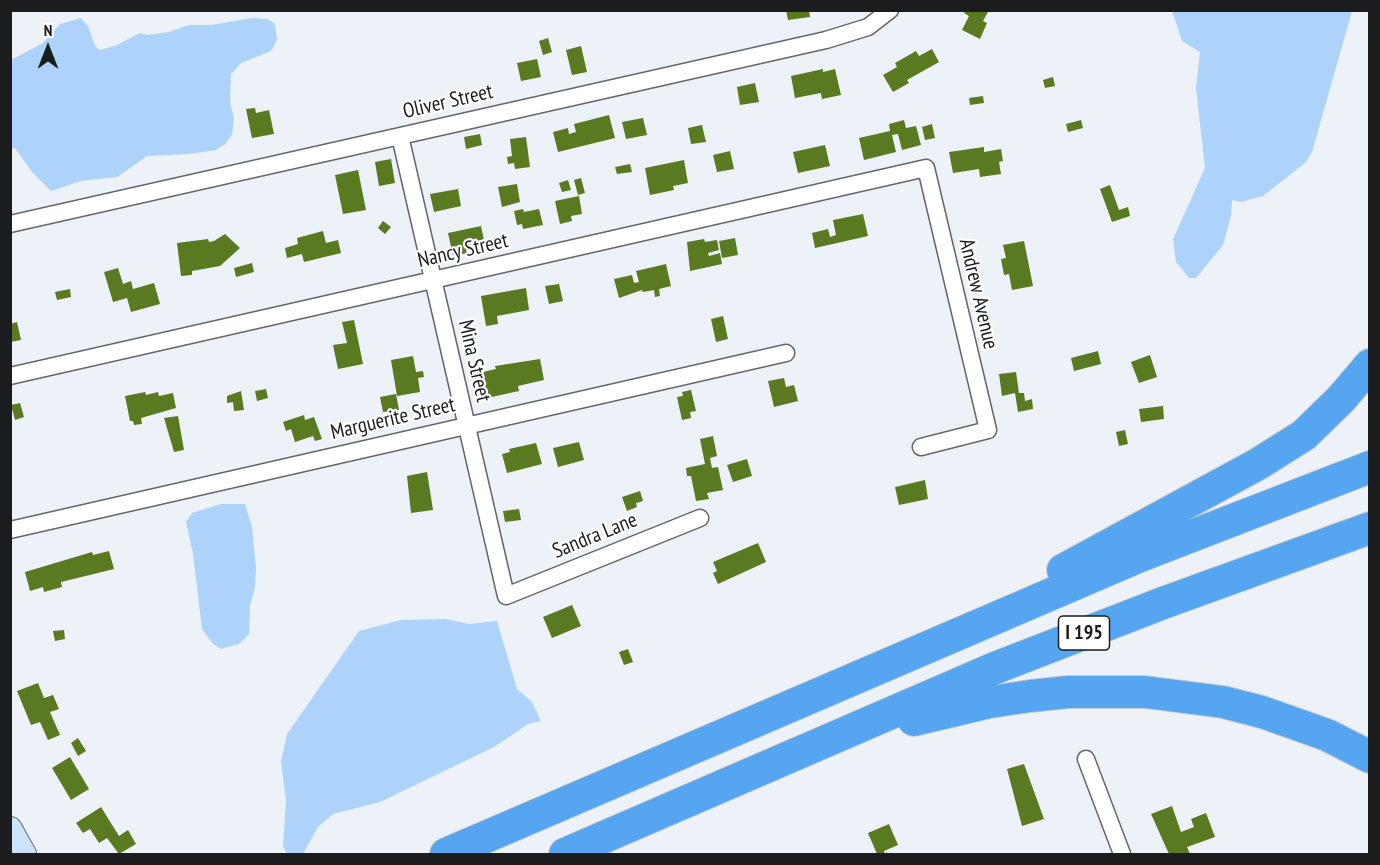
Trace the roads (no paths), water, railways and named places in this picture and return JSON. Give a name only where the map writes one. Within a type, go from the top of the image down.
[{"type":"highway","points":[[921,649],[1282,450],[1324,417],[1370,365]]},
{"type":"highway","name":"I 195","points":[[446,855],[921,649],[1195,534],[1370,467]]},
{"type":"highway","name":"I 195","points":[[565,855],[803,750],[1106,624],[1370,528]]},
{"type":"highway","points":[[803,750],[990,702],[1068,692],[1107,691],[1183,696],[1252,710],[1318,732],[1370,757]]},
{"type":"main road","points":[[10,829],[24,855]]},
{"type":"street","name":"Oliver Street","points":[[10,224],[826,40],[868,27],[890,10]]},
{"type":"street","name":"Mina Street","points":[[399,136],[506,596]]},
{"type":"street","name":"Nancy Street","points":[[10,376],[926,168]]},
{"type":"street","name":"Andrew Avenue","points":[[921,447],[988,430],[926,168]]},
{"type":"street","name":"Marguerite Street","points":[[10,530],[786,353]]},
{"type":"street","name":"Sandra Lane","points":[[506,596],[700,518]]},
{"type":"street","points":[[1086,759],[1122,855]]}]
